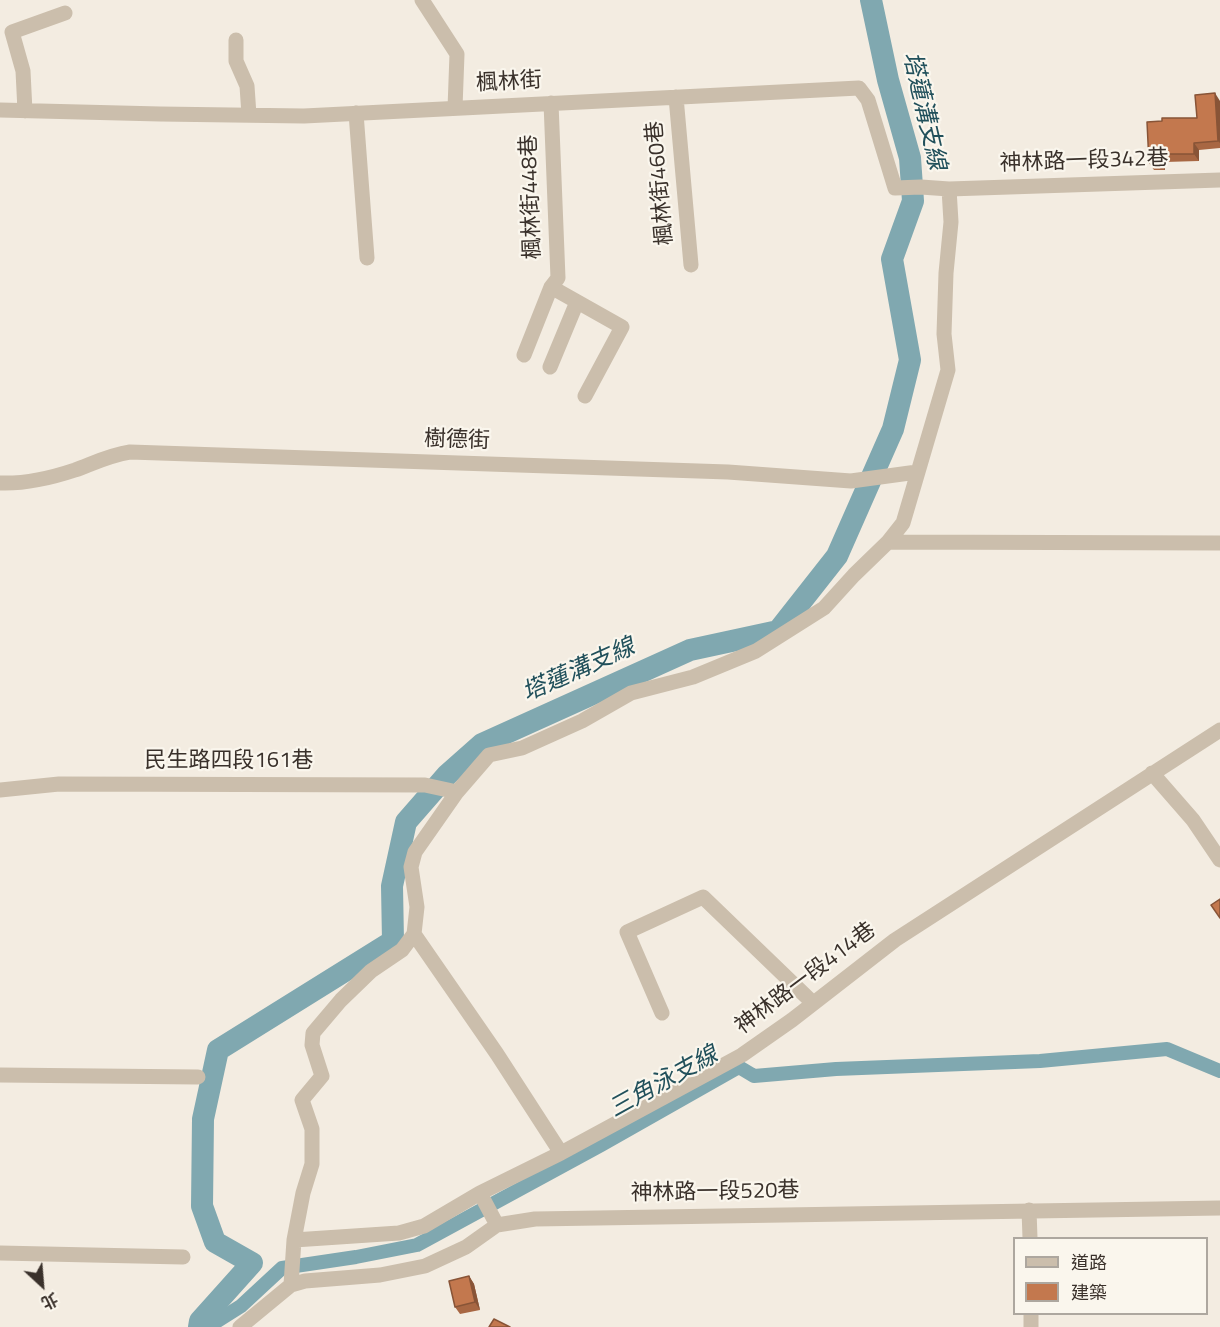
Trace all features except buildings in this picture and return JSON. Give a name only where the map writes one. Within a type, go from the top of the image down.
[{"type":"street","points":[[422,0],[457,54],[455,108]]},
{"type":"street","points":[[25,111],[23,71],[12,32],[65,13]]},
{"type":"street","points":[[236,40],[236,61],[247,86],[249,115]]},
{"type":"street","name":"楓林街","points":[[0,110],[304,116],[860,88],[868,100],[895,188],[949,189]]},
{"type":"street","name":"楓林街460巷","points":[[676,97],[691,265]]},
{"type":"street","name":"楓林街448巷","points":[[524,355],[551,287],[558,278],[551,103]]},
{"type":"street","points":[[356,113],[366,258]]},
{"type":"street","name":"神林路一段342巷","points":[[949,189],[1220,180]]},
{"type":"street","points":[[291,1285],[294,1240],[303,1193],[312,1164],[312,1129],[302,1100],[322,1076],[312,1046],[313,1033],[340,1000],[371,971],[402,950],[414,934],[417,907],[411,867],[415,852],[457,792],[489,755],[522,748],[582,720],[631,693],[693,677],[756,651],[824,608],[888,542],[903,523],[948,370],[944,334],[946,273],[951,222],[949,189]]},
{"type":"street","name":"楓林街448巷","points":[[551,287],[622,327],[585,396]]},
{"type":"street","points":[[550,367],[577,302]]},
{"type":"street","name":"樹德街","points":[[0,483],[36,481],[74,470],[112,454],[130,453],[728,472],[851,481],[917,472]]},
{"type":"street","points":[[888,542],[1220,543]]},
{"type":"street","name":"神林路一段414巷","points":[[294,1240],[399,1233],[424,1226],[480,1193],[561,1153],[742,1055],[895,940],[1220,730]]},
{"type":"street","points":[[1152,773],[1193,820],[1220,860]]},
{"type":"street","name":"民生路四段161巷","points":[[0,790],[59,784],[424,785],[457,792]]},
{"type":"street","points":[[662,1013],[627,932],[703,897],[813,1003]]},
{"type":"street","points":[[414,934],[498,1054],[561,1153]]},
{"type":"street","points":[[0,1075],[198,1077]]},
{"type":"street","points":[[480,1193],[497,1225]]},
{"type":"street","name":"神林路一段520巷","points":[[240,1327],[291,1285],[305,1281],[380,1275],[425,1266],[466,1247],[497,1225],[535,1219],[1220,1208]]},
{"type":"street","points":[[1029,1210],[1030,1237]]},
{"type":"street","points":[[0,1253],[183,1257]]},
{"type":"waterway","name":"塔蓮溝支線","points":[[199,1327],[200,1321],[252,1263],[215,1242],[202,1206],[203,1119],[218,1050],[393,941],[392,886],[406,822],[447,775],[482,744],[690,650],[778,631],[837,556],[893,429],[910,360],[892,259],[913,201],[910,158],[888,80],[871,0]]},
{"type":"waterway","name":"三角泳支線","points":[[208,1327],[241,1306],[282,1268],[417,1245],[739,1067],[754,1076],[836,1069],[1040,1061],[1167,1049],[1220,1071]]}]
